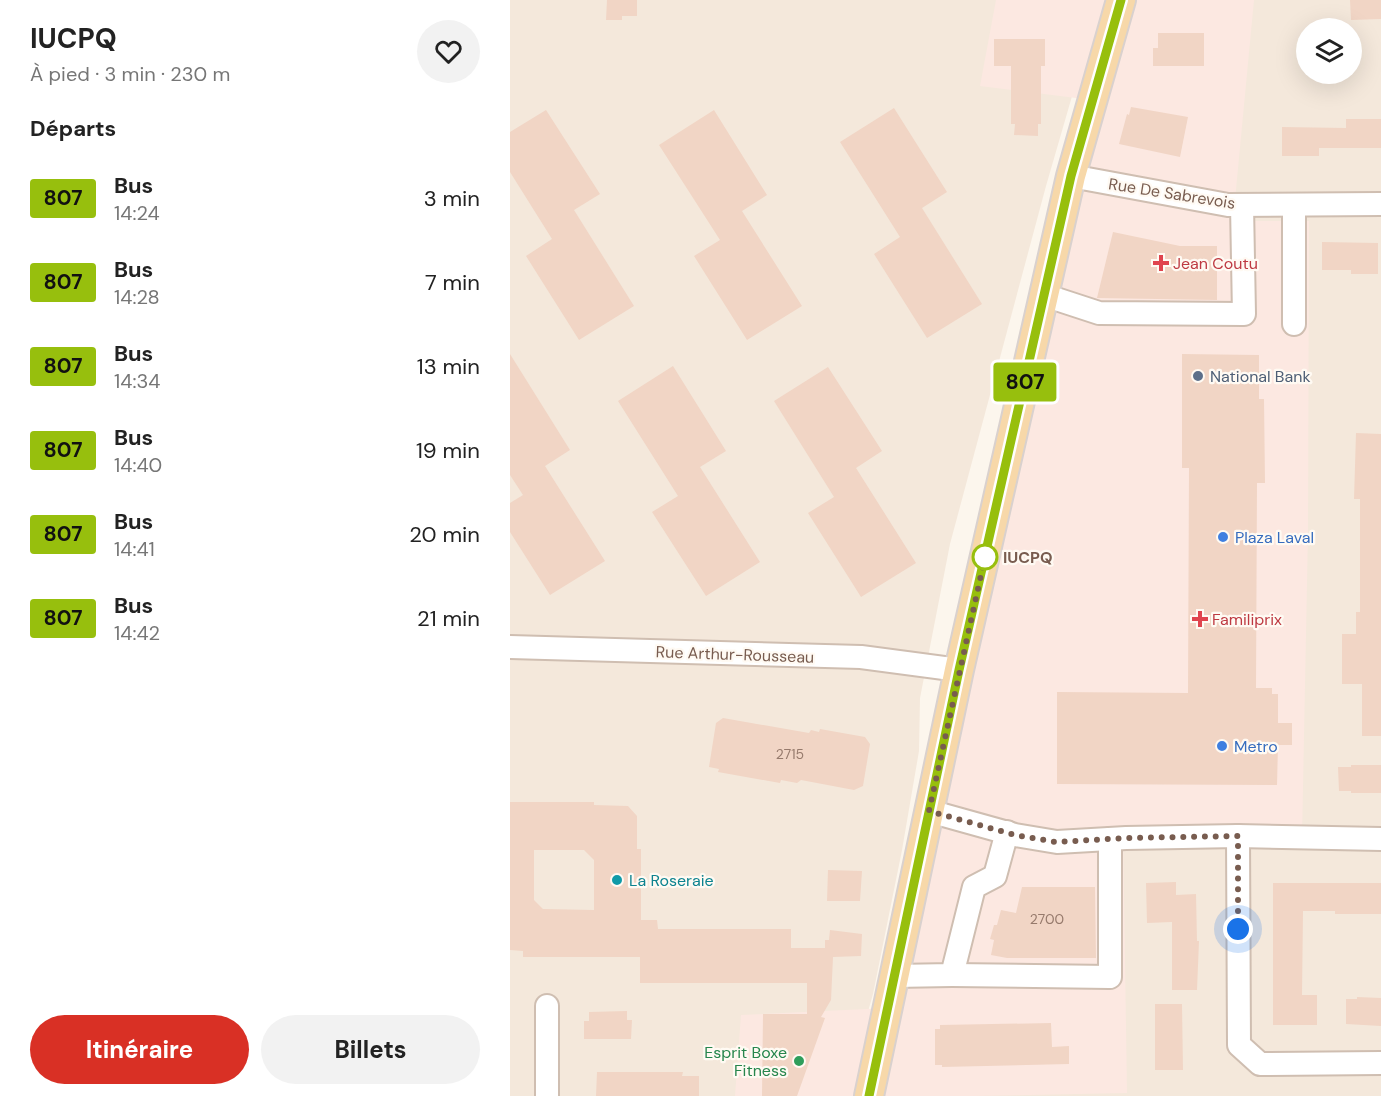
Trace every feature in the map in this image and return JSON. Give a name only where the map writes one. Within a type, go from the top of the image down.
[{"type":"main road","points":[[869,1096],[959,670],[1071,176],[1121,0]]},
{"type":"street","name":"Rue De Sabrevois","points":[[1071,176],[1228,205],[1381,204]]},
{"type":"street","points":[[1044,295],[1099,313],[1244,315],[1242,205]]},
{"type":"street","points":[[1294,205],[1294,324]]},
{"type":"street","name":"Rue Arthur-Rousseau","points":[[510,647],[861,657],[959,670]]},
{"type":"street","points":[[929,811],[1007,832],[1056,842],[1238,836],[1381,839]]},
{"type":"street","points":[[952,975],[974,887],[995,876],[1007,832]]},
{"type":"street","points":[[1238,836],[1239,1045],[1260,1064],[1381,1063]]},
{"type":"street","points":[[894,976],[1110,977],[1110,839]]},
{"type":"street","points":[[547,1006],[547,1096]]},
{"type":"shaded area","points":[[510,0],[1097,0],[1088,41],[1046,186],[950,544],[920,698],[919,751],[902,850],[873,994],[844,1096],[510,1096]]},
{"type":"shaded area","points":[[996,0],[1254,0],[1233,221],[1309,221],[1308,532],[1302,839],[1123,827],[1127,1093],[974,1096],[735,1096],[741,1015],[887,1008],[1092,100],[980,86]]},
{"type":"shaded area","points":[[1147,0],[1381,0],[1381,1096],[891,1096],[1309,221],[1233,221]]},
{"type":"building","points":[[607,0],[637,0],[637,16],[622,16],[622,20],[606,20]]},
{"type":"building","points":[[1350,0],[1381,0],[1381,19],[1351,18]]},
{"type":"building","points":[[1158,33],[1204,33],[1204,66],[1153,66],[1153,48],[1158,48]]},
{"type":"building","points":[[994,39],[1045,39],[1045,66],[1041,66],[1041,124],[1038,124],[1038,136],[1014,135],[1015,124],[1011,124],[1011,66],[994,66]]},
{"type":"building","points":[[1131,107],[1188,117],[1180,157],[1119,144]]},
{"type":"building","points":[[894,108],[947,192],[922,208],[982,304],[927,338],[874,254],[900,237],[840,142]]},
{"type":"building","points":[[546,110],[600,194],[574,210],[634,306],[579,340],[526,256],[552,239],[510,172],[510,132]]},
{"type":"building","points":[[714,110],[767,195],[742,211],[802,306],[747,340],[694,256],[720,240],[659,145]]},
{"type":"building","points":[[1346,119],[1381,119],[1381,148],[1319,148],[1319,156],[1282,156],[1282,127],[1346,128]]},
{"type":"building","name":"Jean Coutu","points":[[1113,232],[1180,246],[1217,246],[1217,300],[1097,298]]},
{"type":"building","points":[[1322,242],[1378,243],[1378,274],[1351,274],[1351,270],[1322,270]]},
{"type":"building","points":[[510,354],[570,450],[545,466],[605,561],[550,595],[510,532],[510,503],[523,495],[510,475]]},
{"type":"building","name":"Plaza Laval","points":[[1182,354],[1259,355],[1259,399],[1264,399],[1265,483],[1257,483],[1256,688],[1272,688],[1272,694],[1278,694],[1278,723],[1292,723],[1292,745],[1278,745],[1277,785],[1057,784],[1057,692],[1188,693],[1189,468],[1182,468]]},
{"type":"building","points":[[673,366],[726,451],[700,467],[760,562],[706,596],[652,512],[678,496],[618,401]]},
{"type":"building","points":[[828,367],[882,451],[856,468],[916,563],[861,597],[808,513],[834,497],[774,401]]},
{"type":"building","points":[[1356,433],[1381,434],[1381,736],[1362,736],[1362,684],[1342,684],[1342,634],[1356,634],[1356,612],[1360,612],[1360,499],[1354,499]]},
{"type":"building","points":[[723,718],[809,733],[811,730],[819,732],[820,729],[865,737],[870,744],[863,786],[854,790],[801,780],[797,783],[781,780],[780,783],[718,772],[719,769],[709,767],[716,723]]},
{"type":"building","points":[[1351,765],[1381,765],[1381,793],[1339,791],[1338,767],[1351,767]]},
{"type":"building","name":"La Roseraie","points":[[510,802],[594,802],[594,805],[628,806],[637,816],[637,849],[641,849],[641,920],[657,920],[658,929],[791,929],[791,948],[825,948],[825,940],[829,940],[830,930],[862,934],[861,956],[833,957],[831,1000],[821,1017],[825,1018],[797,1096],[762,1096],[763,1014],[807,1014],[807,983],[640,983],[640,957],[523,957],[523,951],[510,950]],"holes":[[[534,850],[584,850],[594,860],[594,910],[543,909],[534,900]]]},
{"type":"building","points":[[828,870],[862,871],[860,901],[827,901]]},
{"type":"building","points":[[1176,882],[1176,895],[1196,894],[1197,941],[1199,941],[1197,990],[1172,990],[1172,922],[1147,923],[1146,883]]},
{"type":"building","points":[[1273,883],[1381,883],[1381,914],[1303,911],[1302,995],[1317,995],[1317,1025],[1273,1025]]},
{"type":"building","points":[[1022,887],[1095,887],[1096,958],[1007,958],[991,955],[994,940],[990,939],[994,925],[997,925],[1001,910],[1016,913]]},
{"type":"building","points":[[1357,997],[1381,998],[1381,1026],[1346,1024],[1346,999],[1357,999]]},
{"type":"building","points":[[1155,1004],[1182,1004],[1183,1070],[1155,1070]]},
{"type":"building","points":[[627,1011],[627,1020],[632,1020],[631,1039],[584,1039],[584,1021],[589,1021],[589,1012]]},
{"type":"building","points":[[1051,1023],[1052,1047],[1069,1046],[1069,1064],[942,1067],[942,1065],[935,1065],[935,1029],[940,1029],[940,1025]]},
{"type":"building","points":[[597,1072],[683,1072],[682,1076],[699,1076],[699,1096],[596,1096]]},
{"type":"bus line","name":"807","points":[[869,1096],[959,670],[1071,176],[1121,0]]},
{"type":"place","name":"Jean Coutu","points":[[1161,263]]},
{"type":"place","name":"National Bank","points":[[1198,376]]},
{"type":"place","name":"Plaza Laval","points":[[1223,537]]},
{"type":"place","name":"IUCPQ","points":[[985,557]]},
{"type":"place","name":"Familiprix","points":[[1200,619]]},
{"type":"place","name":"Metro","points":[[1222,746]]},
{"type":"place","name":"La Roseraie","points":[[617,880]]},
{"type":"place","name":"Esprit Boxe Fitness","points":[[799,1061]]},
{"type":"route","points":[[985,557],[929,811],[1015,835],[1056,842],[1238,836],[1238,929]]}]
